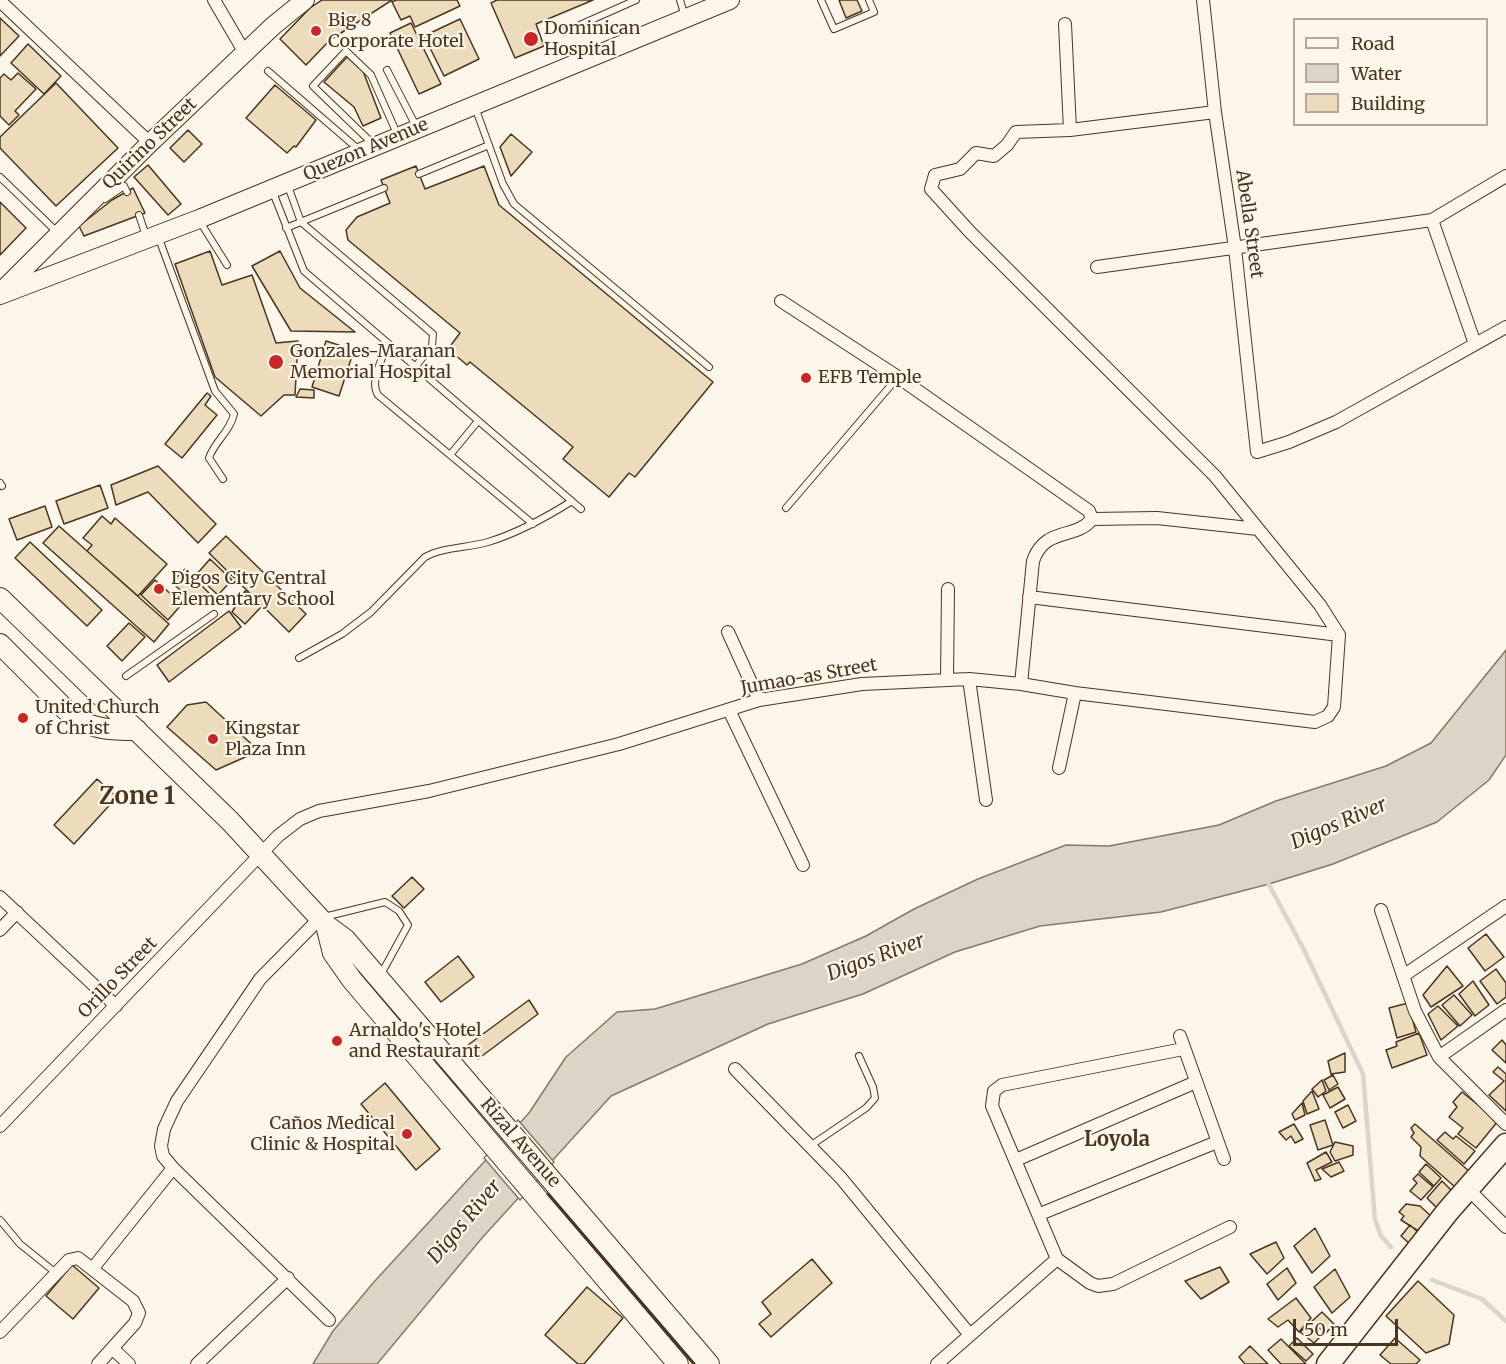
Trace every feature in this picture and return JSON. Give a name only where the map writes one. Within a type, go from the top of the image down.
[{"type":"highway","points":[[1328,1364],[1467,1188],[1506,1145]]},
{"type":"main road","name":"Quirino Street","points":[[0,294],[60,231],[150,143],[305,0]]},
{"type":"main road","name":"Quezon Avenue","points":[[0,294],[199,219],[398,137],[474,105],[683,9],[730,0]]},
{"type":"main road","name":"Rizal Avenue","points":[[0,598],[137,730],[261,855],[323,922],[345,939],[709,1364]]},
{"type":"main road","points":[[0,644],[73,717],[88,726],[103,730],[137,730]]},
{"type":"main road","name":"Rizal Avenue","points":[[323,922],[337,961],[678,1364]]},
{"type":"main road","points":[[512,1169],[530,1154]]},
{"type":"street","points":[[214,0],[245,53]]},
{"type":"street","name":"Abella Street","points":[[1203,0],[1215,112],[1235,248],[1257,452],[1289,442],[1336,422],[1476,344]]},
{"type":"street","points":[[0,1],[150,143]]},
{"type":"street","points":[[1065,24],[1070,130]]},
{"type":"street","points":[[1215,112],[1070,130],[1016,132],[1007,145],[994,156],[976,153],[960,169],[935,175],[931,189],[970,232],[1215,476],[1320,605],[1339,635]]},
{"type":"street","points":[[1096,267],[1432,220],[1506,176]]},
{"type":"street","points":[[1432,220],[1476,344],[1506,327]]},
{"type":"street","points":[[781,301],[898,377],[1031,469],[1089,511],[1092,519]]},
{"type":"street","points":[[1021,684],[1033,561],[1038,549],[1049,539],[1086,525],[1092,519],[1157,518],[1258,529]]},
{"type":"street","points":[[947,680],[948,589]]},
{"type":"street","points":[[1029,597],[1339,635]]},
{"type":"street","points":[[728,632],[759,700]]},
{"type":"street","name":"Jumao-as Street","points":[[261,855],[288,828],[319,811],[429,791],[574,756],[759,700],[862,684],[969,679],[1318,721],[1330,714],[1334,707],[1339,635]]},
{"type":"street","points":[[969,679],[986,800]]},
{"type":"street","points":[[1059,768],[1075,693]]},
{"type":"street","points":[[729,710],[803,865]]},
{"type":"street","name":"Orillo Street","points":[[0,1126],[261,855]]},
{"type":"street","points":[[0,897],[116,1006]]},
{"type":"street","points":[[1403,976],[1506,906]]},
{"type":"street","points":[[1381,910],[1415,1011],[1439,1057],[1506,1124]]},
{"type":"street","points":[[0,930],[17,912]]},
{"type":"street","points":[[323,922],[260,979],[177,1101],[164,1129],[161,1146],[163,1156],[173,1168],[329,1320]]},
{"type":"street","points":[[1439,1057],[1506,1010]]},
{"type":"street","points":[[1180,1036],[1224,1159]]},
{"type":"street","points":[[1183,1049],[999,1087],[992,1097],[992,1106],[1040,1214],[1057,1259],[1090,1284],[1109,1286],[1230,1227]]},
{"type":"street","points":[[735,1069],[840,1178],[970,1335]]},
{"type":"street","points":[[1016,1160],[1196,1082]]},
{"type":"street","points":[[1040,1214],[1217,1142]]},
{"type":"street","points":[[93,1268],[173,1168]]},
{"type":"street","points":[[1467,1188],[1506,1227]]},
{"type":"street","points":[[0,1332],[72,1258],[83,1260],[139,1309],[138,1320],[98,1364]]},
{"type":"street","points":[[937,1364],[1057,1259]]},
{"type":"street","points":[[197,1364],[288,1278]]},
{"type":"street","points":[[113,1349],[129,1364]]},
{"type":"lane","points":[[564,32],[636,0]]},
{"type":"lane","points":[[821,0],[834,29],[874,12],[869,0]]},
{"type":"lane","points":[[368,149],[313,86],[346,51],[371,75],[398,137]]},
{"type":"lane","points":[[387,70],[417,129]]},
{"type":"lane","points":[[268,71],[368,149]]},
{"type":"lane","points":[[474,105],[503,184],[514,204],[709,367]]},
{"type":"lane","points":[[419,174],[489,145]]},
{"type":"lane","points":[[0,177],[60,231],[124,186],[127,192]]},
{"type":"lane","points":[[279,186],[301,222],[433,334],[432,346],[415,367]]},
{"type":"lane","points":[[279,186],[286,228],[304,271],[581,509]]},
{"type":"lane","points":[[286,228],[384,188]]},
{"type":"lane","points":[[138,216],[153,237],[215,391],[234,414],[231,425],[209,458],[223,479]]},
{"type":"lane","points":[[199,219],[227,265]]},
{"type":"lane","points":[[388,344],[375,379],[375,390],[533,524]]},
{"type":"lane","points":[[786,508],[898,377]]},
{"type":"lane","points":[[450,455],[478,422]]},
{"type":"lane","points":[[299,658],[342,634],[371,612],[425,557],[435,551],[486,543],[533,524],[572,501]]},
{"type":"lane","points":[[126,676],[214,614]]},
{"type":"lane","points":[[323,922],[385,902],[399,911],[408,925],[378,980]]},
{"type":"lane","points":[[810,1146],[866,1108],[875,1098],[873,1087],[859,1056]]},
{"type":"lane","points":[[0,1220],[20,1244],[57,1273]]},
{"type":"water","name":"Digos River","points":[[1506,650],[1506,755],[1489,780],[1437,822],[1333,864],[1269,884],[1161,912],[1040,926],[955,952],[863,994],[768,1024],[611,1096],[482,1238],[377,1364],[313,1364],[333,1331],[373,1283],[529,1113],[566,1057],[617,1012],[655,1009],[802,964],[866,936],[914,909],[978,879],[1066,845],[1109,846],[1219,825],[1276,801],[1386,766],[1431,743]]},
{"type":"pier","points":[[518,1120],[554,1162],[520,1200],[484,1158]]},
{"type":"building","name":"Big 8 Corporate Hotel","points":[[322,0],[392,0],[330,40],[306,65],[280,39],[310,8]]},
{"type":"building","points":[[396,0],[457,0],[460,6],[415,27],[410,16],[401,20],[392,2]]},
{"type":"building","points":[[497,0],[593,0],[536,24],[544,46],[515,58],[491,3]]},
{"type":"building","points":[[839,0],[857,0],[862,11],[846,18]]},
{"type":"building","points":[[0,18],[19,36],[0,56]]},
{"type":"building","points":[[460,19],[479,59],[444,76],[424,36]]},
{"type":"building","points":[[411,23],[441,84],[419,94],[390,33]]},
{"type":"building","points":[[28,44],[61,76],[44,94],[11,63]]},
{"type":"building","points":[[347,57],[363,71],[381,118],[363,126],[354,107],[324,82]]},
{"type":"building","points":[[18,73],[36,89],[15,111],[19,115],[9,125],[0,116],[0,78],[4,74],[11,80]]},
{"type":"building","points":[[56,83],[118,148],[56,206],[0,148],[0,137]]},
{"type":"building","points":[[275,85],[316,120],[296,147],[294,146],[287,153],[246,118]]},
{"type":"building","points":[[188,130],[202,144],[184,162],[170,148]]},
{"type":"building","points":[[511,134],[532,152],[511,176],[500,147]]},
{"type":"building","points":[[148,165],[181,204],[168,215],[134,177]]},
{"type":"building","points":[[416,166],[425,189],[484,166],[499,205],[713,382],[635,477],[629,473],[609,497],[563,459],[573,447],[470,362],[467,365],[448,349],[460,333],[348,240],[346,230],[357,217],[390,203],[381,180]]},
{"type":"building","points":[[133,188],[145,213],[84,236],[79,226],[112,200]]},
{"type":"building","points":[[0,202],[26,228],[0,255]]},
{"type":"building","points":[[210,251],[222,285],[252,275],[276,343],[298,341],[295,395],[284,395],[261,416],[215,377],[175,264]]},
{"type":"building","points":[[280,251],[300,288],[355,332],[291,331],[252,266]]},
{"type":"building","points":[[326,341],[354,350],[339,396],[312,387]]},
{"type":"building","points":[[300,389],[314,390],[314,398],[296,397]]},
{"type":"building","points":[[207,393],[211,396],[205,405],[217,415],[182,458],[165,444]]},
{"type":"building","points":[[158,466],[216,524],[198,543],[148,492],[116,505],[111,485]]},
{"type":"building","points":[[100,485],[108,508],[64,524],[56,501]]},
{"type":"building","points":[[45,506],[52,527],[17,540],[9,519]]},
{"type":"building","points":[[102,516],[111,524],[115,518],[167,564],[138,596],[87,551],[92,545],[83,538]]},
{"type":"building","points":[[59,526],[169,624],[154,642],[43,543]]},
{"type":"building","points":[[226,536],[306,614],[289,632],[209,553]]},
{"type":"building","points":[[30,542],[102,610],[87,626],[15,558]]},
{"type":"building","points":[[210,559],[232,580],[218,595],[196,575]]},
{"type":"building","points":[[185,569],[209,593],[196,606],[172,582]]},
{"type":"building","points":[[155,580],[182,604],[168,620],[141,595]]},
{"type":"building","points":[[245,591],[262,606],[245,624],[232,612]]},
{"type":"building","points":[[229,611],[241,627],[169,682],[157,665]]},
{"type":"building","points":[[129,623],[145,637],[122,661],[107,646]]},
{"type":"building","name":"Kingstar Plaza Inn","points":[[206,702],[259,751],[216,770],[167,727],[187,705]]},
{"type":"building","points":[[97,779],[117,797],[74,844],[54,825]]},
{"type":"building","points":[[412,877],[424,889],[404,908],[392,896]]},
{"type":"building","points":[[1486,934],[1504,957],[1485,971],[1468,948]]},
{"type":"building","points":[[458,956],[474,977],[441,1002],[425,982]]},
{"type":"building","points":[[1447,966],[1463,986],[1431,1007],[1423,995]]},
{"type":"building","points":[[1496,969],[1506,983],[1506,997],[1497,1004],[1480,981]]},
{"type":"building","points":[[1473,981],[1489,1005],[1475,1016],[1459,994]]},
{"type":"building","points":[[1454,995],[1472,1015],[1460,1026],[1442,1005]]},
{"type":"building","points":[[529,1000],[538,1014],[478,1059],[468,1045]]},
{"type":"building","points":[[1408,1003],[1416,1032],[1397,1038],[1389,1008]]},
{"type":"building","points":[[1438,1006],[1458,1026],[1441,1040],[1428,1014]]},
{"type":"building","points":[[1419,1033],[1427,1055],[1392,1068],[1386,1050],[1397,1046],[1396,1042]]},
{"type":"building","points":[[1502,1040],[1506,1045],[1506,1063],[1492,1050]]},
{"type":"building","points":[[1345,1053],[1345,1072],[1331,1074],[1328,1061]]},
{"type":"building","points":[[1498,1067],[1506,1074],[1506,1111],[1489,1095],[1504,1081],[1493,1072]]},
{"type":"building","points":[[1333,1075],[1338,1084],[1329,1090],[1324,1080]]},
{"type":"building","points":[[1322,1080],[1326,1091],[1318,1097],[1312,1089]]},
{"type":"building","name":"Caños Medical Clinic & Hospital","points":[[385,1083],[440,1149],[416,1170],[361,1104]]},
{"type":"building","points":[[1338,1087],[1345,1099],[1330,1108],[1323,1095]]},
{"type":"building","points":[[1312,1091],[1319,1109],[1307,1114],[1303,1101]]},
{"type":"building","points":[[1462,1092],[1498,1121],[1476,1148],[1458,1134],[1463,1128],[1449,1117],[1457,1107],[1453,1102]]},
{"type":"building","points":[[1302,1103],[1305,1115],[1295,1120],[1292,1114]]},
{"type":"building","points":[[1348,1105],[1356,1121],[1343,1128],[1335,1112]]},
{"type":"building","points":[[1325,1120],[1333,1145],[1318,1150],[1310,1125]]},
{"type":"building","points":[[1294,1124],[1303,1139],[1295,1143],[1291,1136],[1286,1140],[1279,1132]]},
{"type":"building","points":[[1415,1124],[1470,1172],[1455,1187],[1420,1156],[1421,1147],[1411,1137],[1414,1133],[1411,1128]]},
{"type":"building","points":[[1445,1132],[1453,1139],[1456,1136],[1475,1151],[1464,1164],[1437,1140]]},
{"type":"building","points":[[1335,1142],[1353,1146],[1353,1155],[1335,1161],[1330,1152]]},
{"type":"building","points":[[1326,1152],[1332,1162],[1316,1170],[1321,1179],[1315,1181],[1307,1163]]},
{"type":"building","points":[[1339,1162],[1344,1171],[1331,1177],[1322,1169]]},
{"type":"building","points":[[1426,1164],[1441,1178],[1434,1186],[1419,1172]]},
{"type":"building","points":[[1418,1174],[1433,1187],[1421,1200],[1410,1191],[1417,1183],[1413,1179]]},
{"type":"building","points":[[1442,1181],[1452,1191],[1437,1208],[1427,1198]]},
{"type":"building","points":[[1406,1204],[1420,1206],[1432,1217],[1420,1232],[1401,1220],[1404,1216],[1399,1212]]},
{"type":"building","points":[[1410,1225],[1419,1233],[1410,1244],[1401,1236]]},
{"type":"building","points":[[1315,1228],[1330,1256],[1312,1273],[1294,1246]]},
{"type":"building","points":[[1276,1242],[1284,1258],[1267,1274],[1250,1254]]},
{"type":"building","points":[[812,1259],[832,1283],[771,1337],[759,1324],[771,1314],[762,1302]]},
{"type":"building","points":[[72,1265],[99,1288],[73,1319],[46,1296]]},
{"type":"building","points":[[1220,1267],[1229,1282],[1201,1299],[1185,1281]]},
{"type":"building","points":[[1287,1268],[1296,1283],[1278,1300],[1267,1284]]},
{"type":"building","points":[[1335,1269],[1350,1297],[1332,1313],[1314,1287]]},
{"type":"building","points":[[1418,1281],[1454,1315],[1449,1344],[1426,1353],[1386,1316]]},
{"type":"building","points":[[587,1287],[623,1318],[584,1364],[578,1364],[545,1335]]},
{"type":"building","points":[[1296,1298],[1311,1318],[1299,1332],[1288,1320],[1278,1327],[1268,1319]]},
{"type":"building","points":[[1322,1312],[1334,1324],[1326,1333],[1311,1322]]},
{"type":"building","points":[[1310,1324],[1321,1336],[1314,1343],[1300,1332]]},
{"type":"building","points":[[1297,1338],[1313,1354],[1306,1361],[1289,1346]]},
{"type":"building","points":[[1395,1338],[1420,1360],[1416,1364],[1391,1364],[1380,1355]]},
{"type":"building","points":[[1281,1339],[1306,1364],[1281,1364],[1268,1350]]},
{"type":"building","points":[[1250,1346],[1268,1364],[1245,1364],[1239,1357]]},
{"type":"waterway","points":[[1266,879],[1303,948],[1363,1074],[1375,1220],[1381,1236],[1391,1247]]},
{"type":"waterway","points":[[1432,1280],[1482,1299],[1506,1321]]},
{"type":"wall","points":[[548,1194],[694,1364]]},
{"type":"place","name":"Big 8 Corporate Hotel","points":[[316,31]]},
{"type":"place","name":"Dominican Hospital","points":[[531,39]]},
{"type":"place","name":"Gonzales-Maranan Memorial Hospital","points":[[276,362]]},
{"type":"place","name":"EFB Temple","points":[[806,378]]},
{"type":"place","name":"Digos City Central Elementary School","points":[[159,589]]},
{"type":"place","name":"United Church of Christ","points":[[23,718]]},
{"type":"place","name":"Kingstar Plaza Inn","points":[[213,739]]},
{"type":"place","name":"Arnaldo's Hotel and Restaurant","points":[[337,1041]]},
{"type":"place","name":"Caños Medical Clinic & Hospital","points":[[407,1134]]},
{"type":"district","name":"Zone 1","points":[[137,797]]},
{"type":"district","name":"Loyola","points":[[1117,1140]]}]
